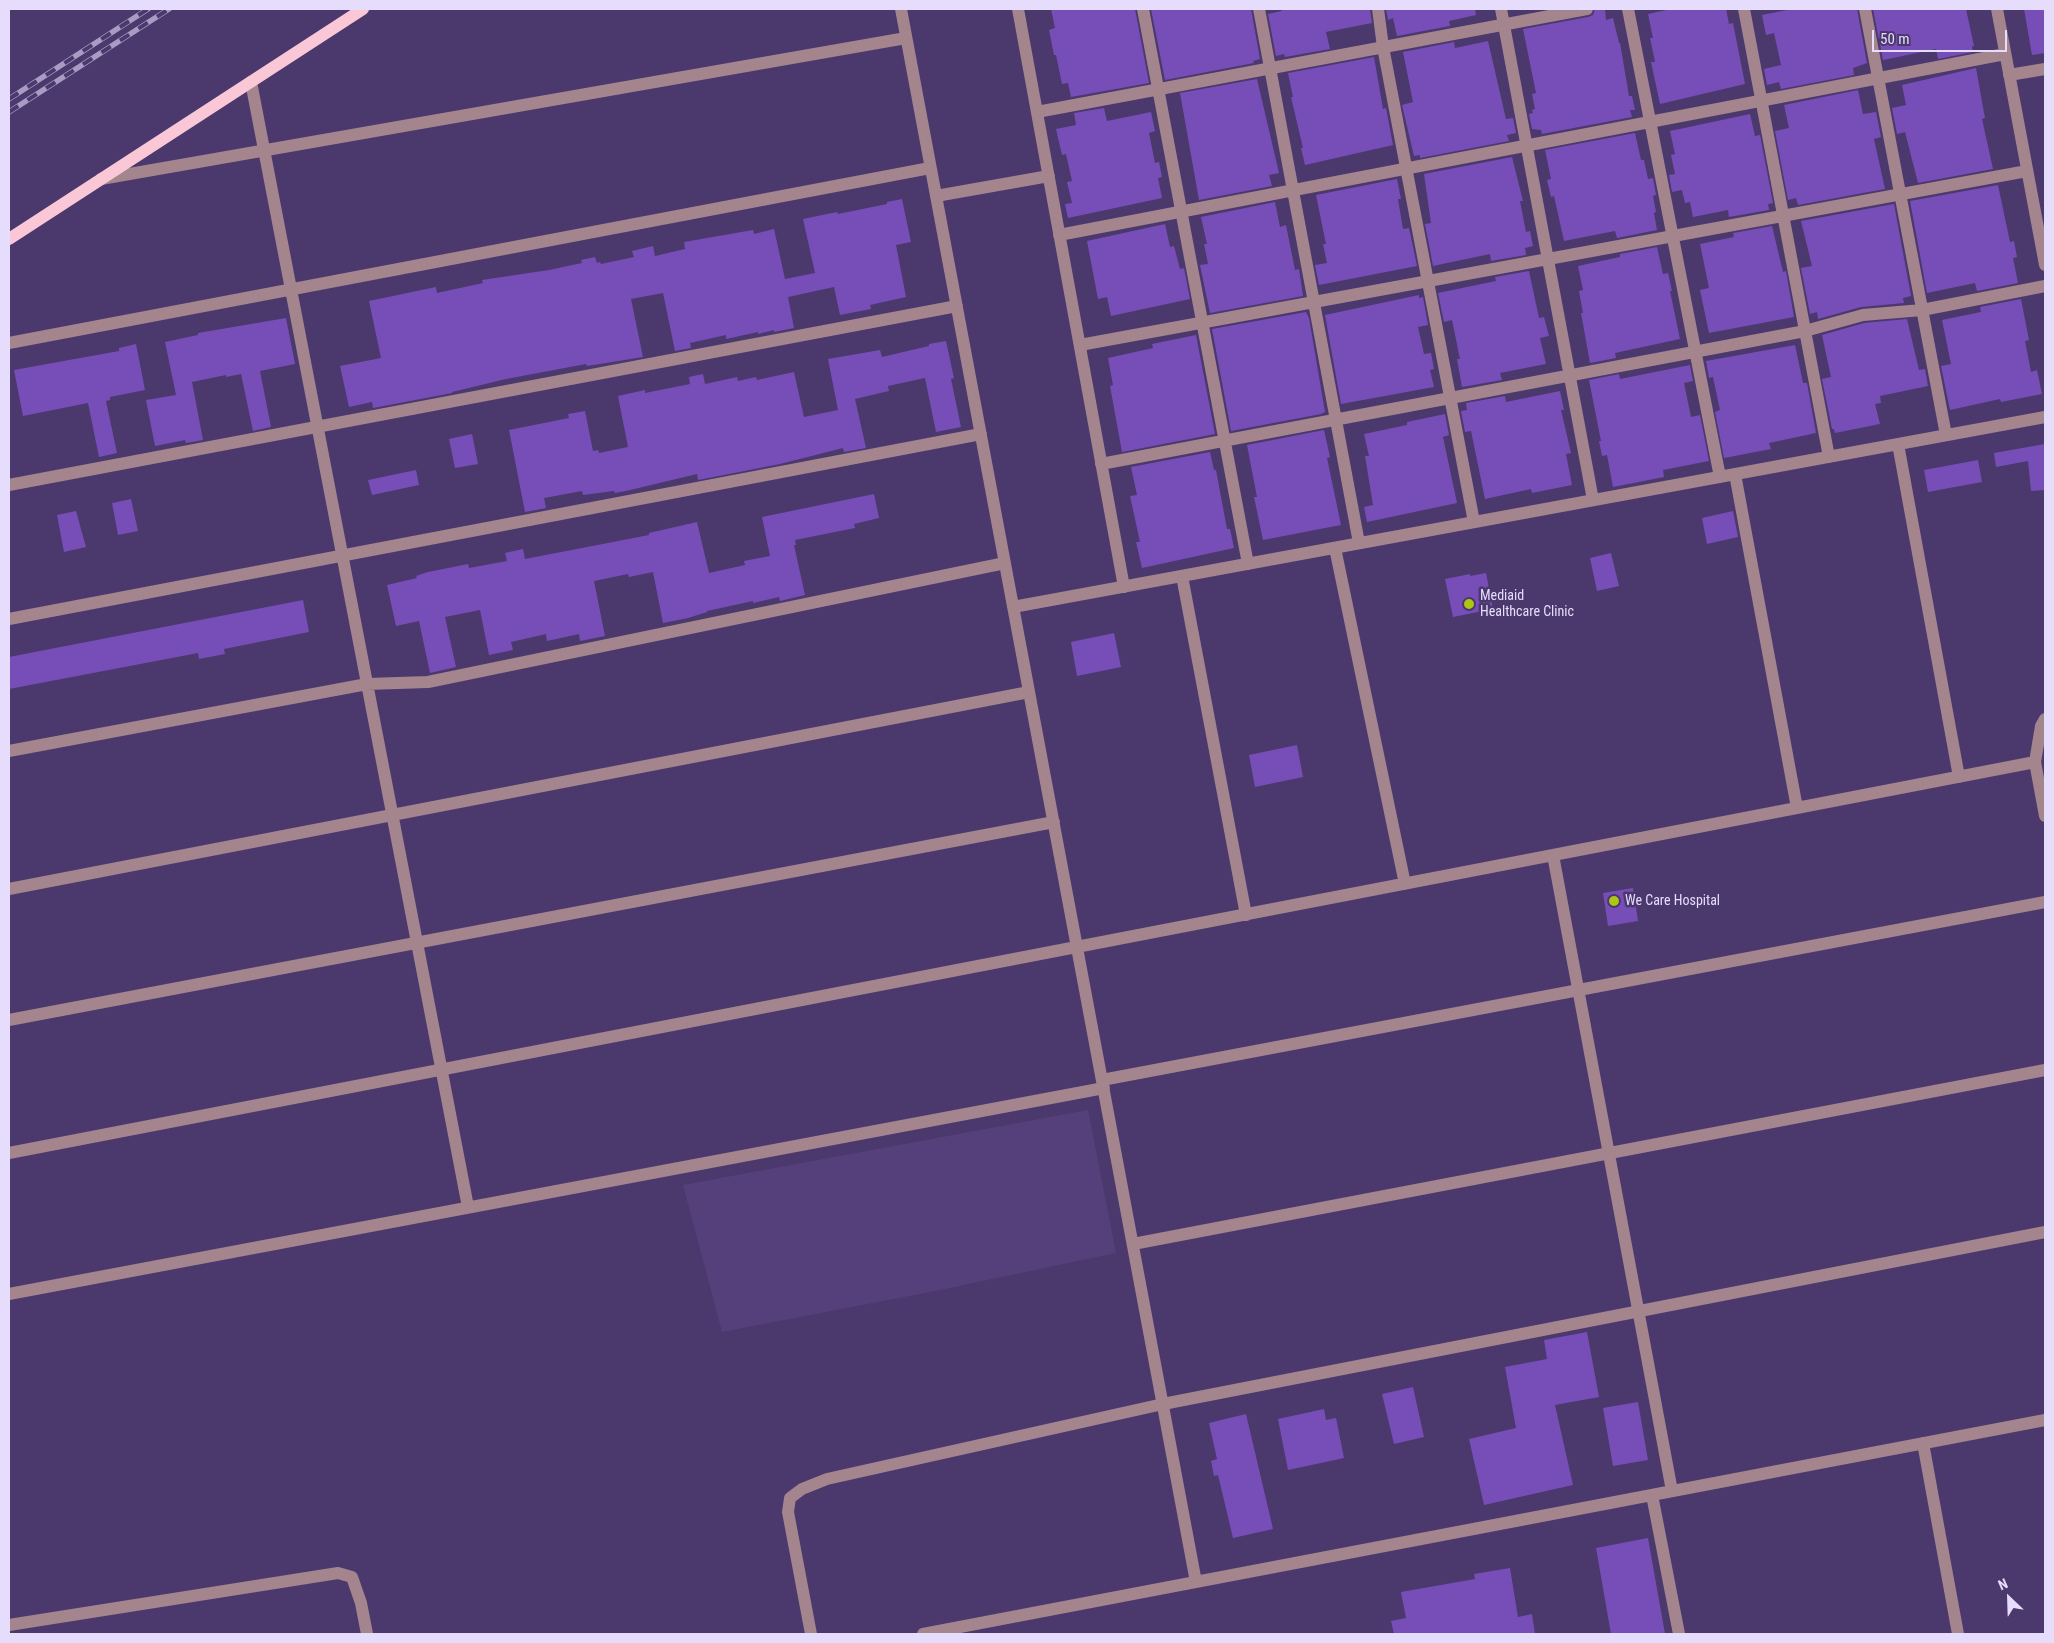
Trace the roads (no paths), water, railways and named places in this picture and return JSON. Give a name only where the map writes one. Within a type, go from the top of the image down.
[{"type":"main road","points":[[9,239],[363,9]]},
{"type":"street","points":[[901,9],[1196,1582]]},
{"type":"street","points":[[1018,9],[1124,587]]},
{"type":"street","points":[[1143,9],[1248,564]]},
{"type":"street","points":[[1259,9],[1359,543]]},
{"type":"street","points":[[1378,9],[1383,47],[1474,522]]},
{"type":"street","points":[[1501,9],[1593,500]]},
{"type":"street","points":[[1037,112],[1587,9]]},
{"type":"street","points":[[1628,9],[1720,477]]},
{"type":"street","points":[[1744,9],[1829,457]]},
{"type":"street","points":[[1865,9],[1946,436]]},
{"type":"street","points":[[1997,9],[2027,171],[2039,199],[2045,264]]},
{"type":"street","points":[[101,179],[906,38]]},
{"type":"street","points":[[1059,234],[2005,54]]},
{"type":"street","points":[[2010,75],[2045,69]]},
{"type":"street","points":[[251,82],[468,1208]]},
{"type":"street","points":[[9,343],[930,168]]},
{"type":"street","points":[[1080,345],[2027,171]]},
{"type":"street","points":[[936,196],[1049,176]]},
{"type":"street","points":[[1101,464],[1805,332],[1863,315],[1922,310],[2045,286]]},
{"type":"street","points":[[9,485],[956,306]]},
{"type":"street","points":[[1013,607],[2045,417]]},
{"type":"street","points":[[9,620],[981,434]]},
{"type":"street","points":[[1898,444],[1959,777]]},
{"type":"street","points":[[1735,474],[1797,808]]},
{"type":"street","points":[[1335,548],[1404,884]]},
{"type":"street","points":[[9,751],[367,684],[428,682],[1005,564]]},
{"type":"street","points":[[1182,576],[1246,915]]},
{"type":"street","points":[[9,889],[1029,692]]},
{"type":"street","points":[[2045,719],[2041,726],[2035,762],[2045,816]]},
{"type":"street","points":[[9,1153],[2035,762]]},
{"type":"street","points":[[9,1020],[1054,822]]},
{"type":"street","points":[[1553,856],[1672,1491]]},
{"type":"street","points":[[9,1294],[468,1208],[1578,990],[2045,902]]},
{"type":"street","points":[[1133,1244],[2045,1070]]},
{"type":"street","points":[[811,1634],[788,1512],[790,1498],[802,1489],[827,1479],[1163,1404],[2045,1232]]},
{"type":"street","points":[[923,1634],[2045,1420]]},
{"type":"street","points":[[1923,1444],[1958,1634]]},
{"type":"street","points":[[1652,1495],[1679,1634]]},
{"type":"street","points":[[9,1625],[338,1573],[352,1577],[362,1603],[367,1634]]},
{"type":"railway","points":[[9,99],[148,9]]},
{"type":"railway","points":[[9,112],[169,9]]},
{"type":"place","name":"Mediaid Healthcare Clinic","points":[[1469,604]]},
{"type":"place","name":"We Care Hospital","points":[[1614,901]]}]
